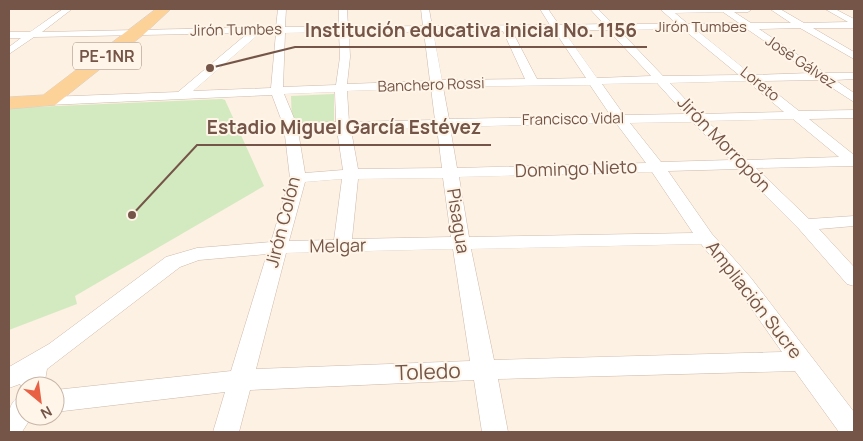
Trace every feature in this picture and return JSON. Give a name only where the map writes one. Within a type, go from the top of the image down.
[{"type":"main road","name":"PE-1NR","points":[[48,101],[138,32],[164,9]]},
{"type":"main road","name":"Banchero Rossi","points":[[9,103],[48,101]]},
{"type":"street","points":[[9,51],[68,9]]},
{"type":"street","name":"Jirón Colón","points":[[226,432],[298,178],[291,127],[277,92],[282,9]]},
{"type":"street","points":[[342,247],[351,174],[343,125],[341,89],[345,56],[343,9]]},
{"type":"street","name":"Pisagua","points":[[425,9],[444,122],[461,243],[495,432]]},
{"type":"street","name":"Ampliación Sucre","points":[[544,9],[619,118],[657,167],[706,238],[744,283],[854,432]]},
{"type":"street","name":"Jirón Morropón","points":[[594,9],[696,118],[805,225],[854,279]]},
{"type":"street","name":"José Gálvez","points":[[724,9],[854,98]]},
{"type":"street","points":[[665,10],[748,9]]},
{"type":"street","points":[[774,9],[854,56]]},
{"type":"street","name":"Loreto","points":[[665,10],[854,161]]},
{"type":"street","points":[[833,10],[854,12]]},
{"type":"street","points":[[833,10],[854,23]]},
{"type":"street","name":"Jirón Tumbes","points":[[9,36],[258,30],[801,26],[854,23]]},
{"type":"street","points":[[506,28],[533,83]]},
{"type":"street","points":[[178,97],[258,30]]},
{"type":"street","name":"Banchero Rossi","points":[[48,101],[178,97],[438,84],[854,76]]},
{"type":"street","name":"Francisco Vidal","points":[[291,127],[854,114]]},
{"type":"street","name":"Domingo Nieto","points":[[298,178],[351,174],[451,173],[854,161]]},
{"type":"street","points":[[805,225],[854,221]]},
{"type":"street","name":"Melgar","points":[[9,378],[34,375],[173,262],[184,257],[277,247],[706,238]]},
{"type":"street","name":"Toledo","points":[[65,400],[241,380],[484,370],[801,362]]},
{"type":"green space","points":[[334,94],[334,123],[292,124],[291,96]]},
{"type":"green space","points":[[225,100],[264,186],[75,296],[77,304],[9,330],[9,108]]},
{"type":"place","name":"Institución educativa inicial No. 1156","points":[[210,68]]},
{"type":"place","name":"Estadio Miguel García Estévez","points":[[132,215]]}]
